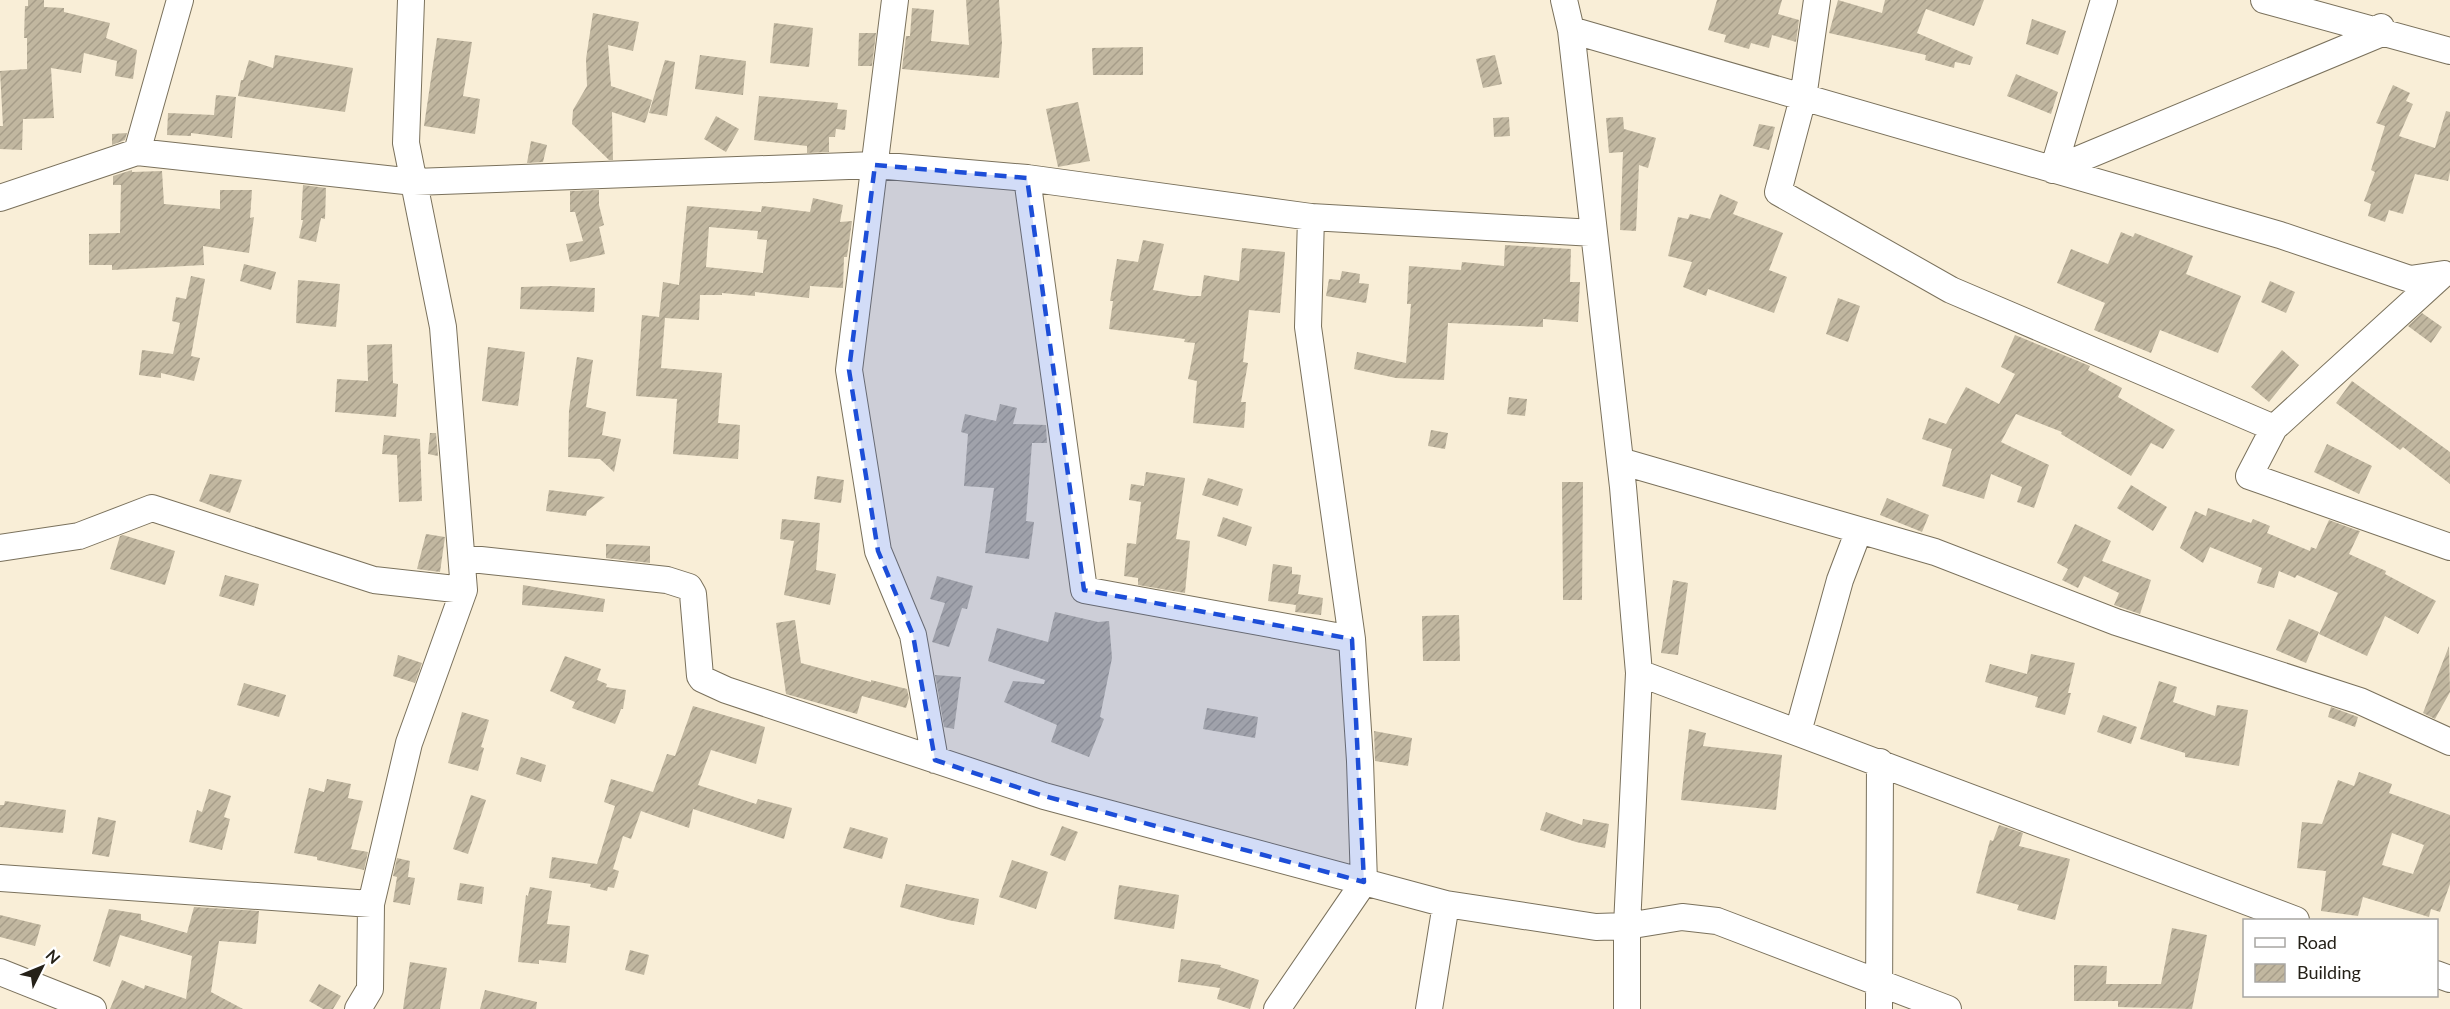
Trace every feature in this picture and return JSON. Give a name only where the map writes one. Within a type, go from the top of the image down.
[{"type":"street","points":[[137,152],[180,0]]},
{"type":"street","points":[[358,1009],[370,989],[371,904],[409,743],[464,590],[444,327],[406,143],[411,0]]},
{"type":"street","points":[[894,0],[849,370],[860,427],[878,551],[913,635],[935,760]]},
{"type":"street","points":[[1564,0],[1571,30],[1620,461],[1639,673],[1627,926],[1627,1009]]},
{"type":"street","points":[[1817,0],[1803,98],[1778,192],[1951,290],[2274,428]]},
{"type":"street","points":[[2053,170],[2104,0]]},
{"type":"street","points":[[2264,0],[2382,30],[2450,51]]},
{"type":"street","points":[[1571,30],[2280,235],[2410,279],[2445,274]]},
{"type":"street","points":[[2053,170],[2382,30]]},
{"type":"street","points":[[0,198],[137,152],[414,182],[875,165],[1027,178],[1311,217],[1594,233]]},
{"type":"street","points":[[1027,178],[1084,590],[1352,639]]},
{"type":"street","points":[[1277,1009],[1364,882],[1360,761],[1352,639],[1308,327],[1311,217]]},
{"type":"street","points":[[2445,274],[2274,428],[2249,476],[2450,548]]},
{"type":"street","points":[[1620,461],[1935,552],[2116,622],[2360,700],[2450,741]]},
{"type":"street","points":[[0,548],[79,536],[152,508],[374,580],[464,590]]},
{"type":"street","points":[[1798,732],[1840,580],[1859,530]]},
{"type":"street","points":[[462,558],[667,580],[689,587],[693,594],[702,679],[726,690],[1044,796],[1446,904],[1596,927],[1627,926],[1682,917],[1717,921],[1948,1009]]},
{"type":"street","points":[[1639,673],[1880,762],[2291,919]]},
{"type":"street","points":[[1879,1009],[1881,984],[1880,762]]},
{"type":"street","points":[[0,878],[371,904]]},
{"type":"street","points":[[1429,1009],[1446,904]]},
{"type":"street","points":[[0,972],[93,1009]]},
{"type":"highlighted area","points":[[875,165],[1027,178],[1084,590],[1352,639],[1364,882],[1044,796],[935,760],[913,635],[878,551],[849,370]]},
{"type":"building","points":[[28,0],[44,0],[44,7],[64,8],[64,12],[110,23],[106,38],[137,50],[133,79],[115,76],[117,61],[84,53],[81,73],[51,68],[54,118],[23,119],[22,150],[0,149],[0,126],[3,126],[0,71],[27,69],[27,38],[24,38],[25,6],[28,6]]},
{"type":"building","points":[[966,0],[999,0],[1002,43],[999,78],[902,69],[906,36],[910,36],[912,8],[934,10],[931,41],[969,45]]},
{"type":"building","points":[[1717,0],[1782,0],[1778,14],[1799,20],[1796,42],[1772,35],[1769,48],[1751,43],[1749,49],[1724,42],[1726,35],[1708,30]]},
{"type":"building","points":[[1838,0],[1882,13],[1885,0],[1984,0],[1974,26],[1926,9],[1917,33],[1973,57],[1970,65],[1955,62],[1954,68],[1925,60],[1926,55],[1829,33]]},
{"type":"building","points":[[593,13],[639,22],[633,51],[608,45],[611,86],[652,100],[645,123],[612,112],[613,160],[609,160],[572,124],[573,110],[587,86],[586,59]]},
{"type":"building","points":[[2032,19],[2066,31],[2058,55],[2026,44]]},
{"type":"building","points":[[774,23],[813,28],[809,67],[770,63]]},
{"type":"building","points":[[859,33],[876,33],[872,66],[858,66]]},
{"type":"building","points":[[437,38],[472,42],[463,96],[480,99],[475,134],[424,126]]},
{"type":"building","points":[[1143,47],[1143,75],[1093,75],[1092,48]]},
{"type":"building","points":[[275,55],[353,68],[345,112],[238,96],[241,80],[243,80],[249,60],[273,68]]},
{"type":"building","points":[[700,55],[746,61],[743,95],[695,89]]},
{"type":"building","points":[[1495,55],[1502,84],[1483,88],[1476,59]]},
{"type":"building","points":[[665,60],[675,62],[667,116],[649,113]]},
{"type":"building","points":[[2016,74],[2058,92],[2051,114],[2007,96]]},
{"type":"building","points":[[2393,85],[2410,93],[2406,101],[2413,104],[2399,136],[2435,148],[2446,111],[2450,112],[2450,172],[2448,181],[2415,174],[2403,214],[2389,210],[2385,222],[2368,216],[2371,204],[2364,201],[2375,172],[2371,170],[2385,126],[2376,123]]},
{"type":"building","points":[[216,95],[236,97],[232,138],[191,133],[191,136],[167,135],[168,113],[214,115]]},
{"type":"building","points":[[759,96],[838,103],[837,109],[847,110],[845,130],[836,129],[835,137],[829,137],[829,152],[807,153],[807,146],[754,140]]},
{"type":"building","points":[[1078,102],[1090,161],[1058,167],[1046,109]]},
{"type":"building","points":[[716,116],[739,129],[726,152],[704,139]]},
{"type":"building","points":[[1509,117],[1510,136],[1494,137],[1493,118]]},
{"type":"building","points":[[1623,117],[1624,129],[1656,138],[1648,168],[1639,165],[1636,231],[1620,230],[1623,152],[1609,153],[1606,118]]},
{"type":"building","points":[[1759,124],[1775,127],[1769,150],[1753,146]]},
{"type":"building","points":[[127,133],[125,140],[112,145],[112,134]]},
{"type":"building","points":[[531,141],[547,145],[543,162],[527,163]]},
{"type":"building","points":[[132,170],[132,172],[162,171],[164,204],[220,209],[220,190],[252,190],[250,218],[254,217],[249,253],[203,246],[204,265],[112,270],[112,265],[89,265],[89,234],[120,233],[121,185],[113,185],[113,176]]},
{"type":"building","points":[[303,185],[326,188],[325,219],[321,218],[316,242],[299,238],[303,220],[301,220]]},
{"type":"building","points":[[599,190],[599,205],[604,225],[599,227],[605,254],[570,262],[566,244],[583,241],[575,212],[570,212],[570,191]]},
{"type":"building","points":[[1720,194],[1738,202],[1733,214],[1783,233],[1769,270],[1787,277],[1774,313],[1708,289],[1706,296],[1683,287],[1692,262],[1668,256],[1678,217],[1688,219],[1690,214],[1710,219]]},
{"type":"building","points":[[813,198],[843,205],[840,222],[852,221],[847,257],[844,257],[843,288],[810,286],[809,298],[755,292],[755,296],[722,293],[722,295],[700,295],[699,320],[665,318],[661,368],[722,373],[718,423],[740,425],[738,459],[673,454],[677,399],[636,396],[642,315],[659,317],[663,282],[679,285],[687,206],[761,212],[762,206],[810,212]],"holes":[[[709,227],[758,231],[757,239],[767,240],[763,273],[706,267]]]},
{"type":"building","points":[[2121,232],[2133,237],[2135,233],[2193,256],[2186,274],[2241,296],[2218,353],[2160,330],[2151,353],[2094,330],[2105,303],[2057,283],[2071,249],[2108,264]]},
{"type":"building","points":[[1143,240],[1164,244],[1153,290],[1190,296],[1201,296],[1204,275],[1239,281],[1242,248],[1285,252],[1280,313],[1249,310],[1243,362],[1248,363],[1241,402],[1246,402],[1244,428],[1193,423],[1197,381],[1188,379],[1195,343],[1184,342],[1185,339],[1109,329],[1113,301],[1110,301],[1117,259],[1138,262]]},
{"type":"building","points":[[1505,245],[1571,249],[1570,282],[1580,282],[1578,322],[1543,319],[1543,327],[1448,323],[1444,380],[1396,378],[1354,369],[1357,352],[1406,363],[1411,304],[1407,304],[1409,266],[1461,270],[1462,262],[1504,266]]},
{"type":"building","points":[[244,264],[276,272],[271,290],[240,281]]},
{"type":"building","points":[[1342,271],[1360,274],[1359,283],[1369,284],[1366,303],[1326,296],[1329,279],[1340,280]]},
{"type":"building","points":[[191,276],[205,279],[191,356],[200,358],[194,381],[161,373],[161,378],[139,375],[142,350],[173,354],[180,323],[172,321],[176,297],[186,299]]},
{"type":"building","points":[[298,280],[340,284],[336,327],[296,323]]},
{"type":"building","points":[[2270,281],[2295,292],[2286,313],[2261,302]]},
{"type":"building","points":[[521,287],[595,288],[594,312],[520,309]]},
{"type":"building","points":[[1838,298],[1860,306],[1848,342],[1826,334]]},
{"type":"building","points":[[2422,313],[2442,327],[2431,343],[2408,326]]},
{"type":"building","points":[[2015,335],[2090,366],[2088,370],[2122,388],[2118,397],[2175,430],[2163,449],[2151,443],[2131,476],[2061,434],[2062,432],[2016,414],[2001,442],[2049,465],[2034,508],[2017,502],[2022,487],[1991,474],[1984,499],[1942,486],[1952,449],[1922,439],[1929,418],[1946,424],[1966,387],[1999,404],[2015,374],[2001,367]]},
{"type":"building","points":[[392,344],[393,383],[398,384],[396,417],[335,412],[337,379],[368,381],[367,345]]},
{"type":"building","points":[[488,347],[525,352],[518,406],[482,401]]},
{"type":"building","points":[[2282,350],[2299,365],[2269,402],[2251,387]]},
{"type":"building","points":[[577,357],[593,360],[586,407],[606,412],[602,435],[621,439],[614,472],[600,459],[568,457],[569,410]]},
{"type":"building","points":[[2352,381],[2450,452],[2450,484],[2403,447],[2400,450],[2336,403]]},
{"type":"building","points":[[1509,397],[1527,399],[1525,416],[1507,414]]},
{"type":"building","points":[[1000,404],[1017,408],[1013,424],[1046,425],[1047,443],[1032,443],[1026,521],[1034,522],[1029,559],[985,553],[994,488],[964,486],[968,434],[961,432],[965,414],[996,421]]},
{"type":"building","points":[[1431,430],[1448,433],[1445,449],[1428,446]]},
{"type":"building","points":[[430,433],[436,433],[438,456],[428,454]]},
{"type":"building","points":[[384,435],[420,439],[422,501],[399,502],[397,455],[382,454]]},
{"type":"building","points":[[2327,444],[2372,466],[2359,494],[2314,472]]},
{"type":"building","points":[[1146,472],[1185,478],[1176,539],[1190,541],[1185,593],[1138,585],[1138,578],[1124,576],[1127,543],[1136,544],[1141,502],[1129,500],[1131,484],[1144,486]]},
{"type":"building","points":[[210,474],[242,480],[230,513],[199,501]]},
{"type":"building","points":[[817,476],[844,480],[841,503],[814,499]]},
{"type":"building","points":[[1208,478],[1243,489],[1238,506],[1202,495]]},
{"type":"building","points":[[1562,482],[1583,482],[1582,600],[1563,600]]},
{"type":"building","points":[[2131,485],[2167,507],[2153,531],[2117,508]]},
{"type":"building","points":[[549,490],[605,497],[587,511],[586,516],[546,511]]},
{"type":"building","points":[[1887,498],[1929,515],[1922,532],[1880,515]]},
{"type":"building","points":[[2208,508],[2251,523],[2253,519],[2270,526],[2267,533],[2310,551],[2311,547],[2316,549],[2329,520],[2360,531],[2349,554],[2386,571],[2385,574],[2436,601],[2418,634],[2385,616],[2367,656],[2319,634],[2338,593],[2297,575],[2295,578],[2279,571],[2274,588],[2257,583],[2262,568],[2210,547],[2203,563],[2180,548],[2195,511],[2206,516]]},
{"type":"building","points":[[1223,517],[1252,527],[1246,546],[1217,536]]},
{"type":"building","points":[[782,519],[820,523],[816,570],[836,574],[830,605],[784,595],[794,541],[780,539]]},
{"type":"building","points":[[2075,524],[2111,541],[2102,561],[2151,580],[2140,614],[2114,605],[2119,593],[2084,576],[2078,588],[2062,580],[2068,569],[2057,563]]},
{"type":"building","points":[[426,534],[445,537],[440,572],[417,569]]},
{"type":"building","points":[[120,536],[175,551],[165,585],[110,569]]},
{"type":"building","points":[[606,544],[650,546],[650,563],[606,558]]},
{"type":"building","points":[[1273,564],[1292,567],[1292,574],[1301,575],[1298,594],[1323,598],[1321,615],[1295,612],[1296,605],[1268,601]]},
{"type":"building","points":[[225,575],[259,584],[254,606],[219,596]]},
{"type":"building","points":[[937,576],[973,586],[967,609],[962,608],[949,647],[932,642],[945,603],[930,599]]},
{"type":"building","points":[[1673,580],[1688,583],[1678,655],[1661,653]]},
{"type":"building","points":[[523,585],[605,599],[603,612],[522,605]]},
{"type":"building","points":[[1055,612],[1098,622],[1109,621],[1112,658],[1100,717],[1104,719],[1089,757],[1051,742],[1057,725],[1004,702],[1013,681],[1044,684],[1045,680],[988,661],[997,628],[1048,642]]},
{"type":"building","points":[[1459,615],[1460,661],[1423,661],[1422,616]]},
{"type":"building","points":[[2289,619],[2319,632],[2306,663],[2276,650]]},
{"type":"building","points":[[795,620],[801,663],[907,689],[909,698],[906,708],[862,696],[857,714],[786,694],[776,623]]},
{"type":"building","points":[[2449,646],[2450,692],[2435,719],[2423,713]]},
{"type":"building","points":[[2031,654],[2075,663],[2065,715],[2035,707],[2038,697],[1985,682],[1990,664],[2027,674]]},
{"type":"building","points":[[398,655],[422,663],[415,683],[393,676]]},
{"type":"building","points":[[565,656],[601,669],[597,680],[607,684],[606,687],[626,690],[623,709],[615,724],[572,708],[575,702],[550,691]]},
{"type":"building","points":[[935,675],[961,677],[954,729],[944,727]]},
{"type":"building","points":[[2159,681],[2177,687],[2173,702],[2215,716],[2217,705],[2248,710],[2239,766],[2185,757],[2185,753],[2140,739]]},
{"type":"building","points":[[244,683],[286,695],[279,717],[237,705]]},
{"type":"building","points":[[693,706],[765,727],[756,764],[711,750],[698,785],[756,804],[758,799],[792,808],[784,839],[693,809],[689,828],[641,811],[631,839],[623,836],[613,869],[619,871],[614,888],[608,887],[607,891],[590,887],[591,884],[549,878],[552,857],[597,864],[615,806],[604,802],[611,779],[653,792],[667,754],[675,756]]},
{"type":"building","points":[[2331,707],[2358,717],[2355,727],[2328,717]]},
{"type":"building","points":[[1207,708],[1258,717],[1255,738],[1203,729]]},
{"type":"building","points":[[462,712],[489,720],[481,747],[484,748],[478,771],[448,763]]},
{"type":"building","points":[[2103,715],[2137,727],[2131,744],[2097,732]]},
{"type":"building","points":[[1689,729],[1706,733],[1703,746],[1782,755],[1776,810],[1681,800]]},
{"type":"building","points":[[1374,731],[1412,738],[1408,766],[1375,761]]},
{"type":"building","points":[[521,757],[546,765],[541,782],[516,774]]},
{"type":"building","points":[[2359,772],[2392,784],[2389,793],[2450,815],[2450,884],[2440,912],[2431,909],[2429,917],[2363,897],[2358,916],[2321,911],[2326,871],[2297,868],[2302,822],[2322,824],[2338,780],[2354,786]],"holes":[[[2392,833],[2424,845],[2413,874],[2382,865]]]},
{"type":"building","points":[[327,779],[351,784],[348,798],[363,801],[351,849],[368,852],[364,870],[294,853],[309,788],[324,792]]},
{"type":"building","points":[[209,789],[231,796],[224,817],[230,819],[222,850],[189,842],[197,810],[202,812]]},
{"type":"building","points":[[471,795],[486,800],[468,854],[453,849]]},
{"type":"building","points":[[5,801],[66,810],[63,833],[0,827],[0,805],[4,805]]},
{"type":"building","points":[[1546,812],[1582,825],[1583,819],[1609,824],[1605,848],[1576,842],[1540,830]]},
{"type":"building","points":[[98,817],[116,821],[109,857],[92,854]]},
{"type":"building","points":[[1999,825],[2023,833],[2019,846],[2070,859],[2055,920],[2017,910],[2019,905],[1976,893],[1990,840],[1993,841]]},
{"type":"building","points":[[1062,826],[1078,832],[1065,861],[1050,855]]},
{"type":"building","points":[[850,827],[888,838],[882,859],[843,848]]},
{"type":"building","points":[[397,858],[410,861],[408,877],[415,878],[410,905],[393,902],[397,877],[393,876]]},
{"type":"building","points":[[1012,860],[1048,872],[1036,909],[999,897]]},
{"type":"building","points":[[460,883],[484,887],[482,904],[457,900]]},
{"type":"building","points":[[906,884],[979,899],[974,925],[900,907]]},
{"type":"building","points":[[1119,885],[1179,895],[1174,929],[1114,919]]},
{"type":"building","points":[[530,887],[552,891],[547,924],[570,926],[566,963],[539,960],[539,964],[518,962],[526,895],[528,896]]},
{"type":"building","points":[[194,907],[259,911],[256,944],[219,941],[211,992],[243,1009],[110,1009],[122,980],[144,989],[145,985],[186,999],[192,956],[120,935],[110,967],[93,961],[109,909],[141,914],[141,920],[187,933]]},
{"type":"building","points":[[0,915],[41,925],[35,946],[0,937]]},
{"type":"building","points":[[2172,928],[2207,935],[2192,1009],[2118,1007],[2118,1001],[2074,1001],[2074,965],[2107,966],[2106,984],[2161,984]]},
{"type":"building","points":[[630,950],[649,955],[644,975],[625,970]]},
{"type":"building","points":[[1181,959],[1221,965],[1220,967],[1259,980],[1250,1009],[1217,999],[1220,988],[1178,982]]},
{"type":"building","points":[[410,962],[447,968],[440,1009],[403,1009]]},
{"type":"building","points":[[319,984],[341,996],[333,1009],[323,1009],[309,1001]]},
{"type":"building","points":[[485,990],[537,1002],[536,1009],[480,1009]]}]
